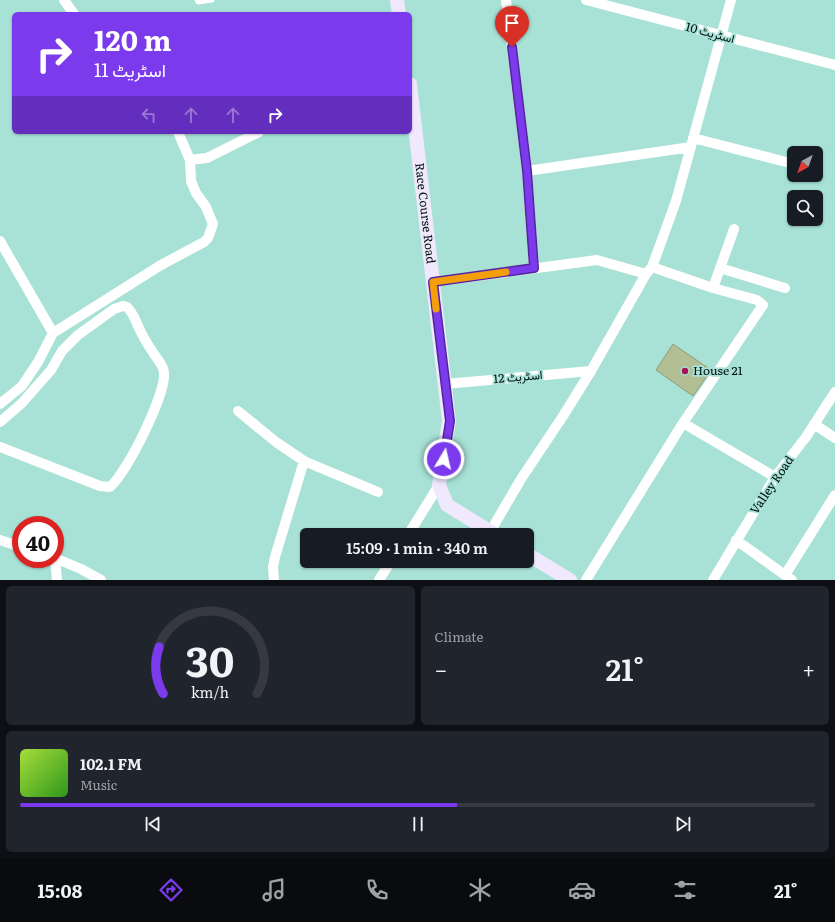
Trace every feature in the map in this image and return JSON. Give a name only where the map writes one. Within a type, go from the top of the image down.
[{"type":"street","points":[[64,0],[73,12]]},
{"type":"street","points":[[397,0],[399,12]]},
{"type":"street","points":[[506,0],[527,171],[534,268]]},
{"type":"street","name":"اسٹریٹ 10","points":[[586,0],[835,64]]},
{"type":"street","points":[[496,528],[521,479],[591,371],[649,271],[676,201],[731,0]]},
{"type":"street","name":"Race Course Road","points":[[412,101],[450,421],[440,485]]},
{"type":"street","points":[[0,404],[22,386],[38,362],[53,333],[161,265],[204,242],[208,238],[213,224],[206,207],[196,193],[191,181],[190,160],[179,134]]},
{"type":"street","points":[[190,160],[207,158],[255,134]]},
{"type":"street","points":[[527,171],[692,143],[787,163]]},
{"type":"street","points":[[713,288],[734,229]]},
{"type":"street","points":[[0,242],[53,333]]},
{"type":"street","points":[[433,282],[597,260],[649,271],[713,288],[757,300],[763,305],[683,423],[586,580]]},
{"type":"street","points":[[720,268],[785,288]]},
{"type":"street","points":[[0,422],[22,403],[51,370],[62,351],[78,335],[114,309],[123,306],[131,310],[135,315],[139,329],[164,371],[164,380],[154,410],[142,436],[116,482],[110,487],[100,486],[0,448]]},
{"type":"street","name":"اسٹریٹ 12","points":[[445,384],[591,371]]},
{"type":"street","name":"Valley Road","points":[[712,580],[775,477],[806,436],[835,392]]},
{"type":"street","points":[[238,411],[276,442],[304,461],[378,492]]},
{"type":"street","points":[[683,423],[775,477]]},
{"type":"street","points":[[814,424],[835,438]]},
{"type":"street","points":[[274,580],[273,567],[275,557],[304,461]]},
{"type":"street","points":[[440,485],[447,505],[485,528]]},
{"type":"street","points":[[412,528],[440,485]]},
{"type":"street","points":[[736,540],[788,577],[835,495]]},
{"type":"street","points":[[0,540],[12,544]]},
{"type":"street","points":[[534,558],[570,580]]},
{"type":"street","points":[[64,562],[81,569],[100,580]]},
{"type":"street","points":[[56,568],[57,580]]},
{"type":"street","points":[[379,580],[387,568]]},
{"type":"lane","points":[[197,0],[198,2],[212,0]]},
{"type":"building","name":"House 21","points":[[673,344],[711,370],[693,396],[656,370]]},
{"type":"slow traffic","points":[[436,309],[433,282],[506,272]]},
{"type":"place","name":"House 21","points":[[685,371]]},
{"type":"route","points":[[444,459],[450,421],[433,282],[534,268],[527,171],[512,47]]}]
